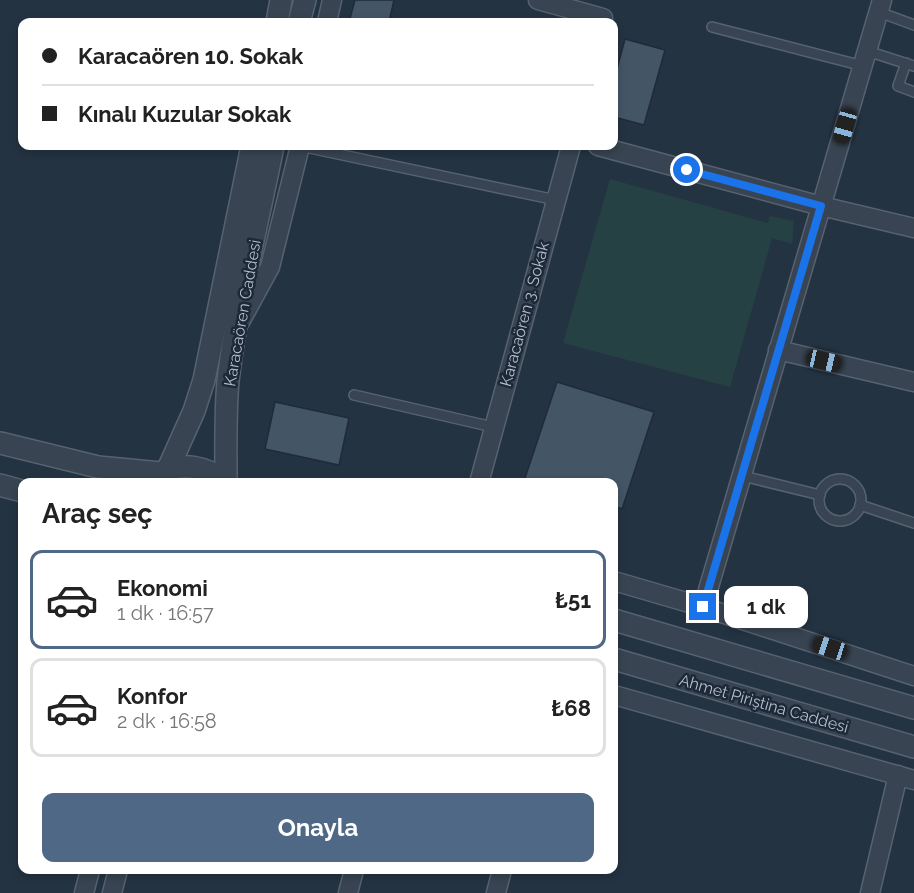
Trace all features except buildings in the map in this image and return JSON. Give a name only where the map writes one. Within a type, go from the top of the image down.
[{"type":"street","points":[[278,18],[281,0]]},
{"type":"street","points":[[300,18],[305,0]]},
{"type":"street","points":[[328,18],[332,0]]},
{"type":"street","points":[[538,0],[596,18]]},
{"type":"street","points":[[604,18],[608,0]]},
{"type":"street","points":[[703,607],[880,6]]},
{"type":"street","name":"Karacaören Caddesi","points":[[159,475],[194,411],[204,380],[251,150]]},
{"type":"street","name":"Karacaören Caddesi","points":[[226,478],[228,393],[236,329],[272,150]]},
{"type":"street","points":[[236,329],[270,267],[299,150]]},
{"type":"street","name":"Karacaören 3. Sokak","points":[[480,478],[570,150]]},
{"type":"street","points":[[613,150],[821,206],[914,228]]},
{"type":"street","points":[[778,350],[914,382]]},
{"type":"street","points":[[0,443],[98,467],[159,475],[178,467],[200,468],[221,478]]},
{"type":"street","points":[[0,484],[18,490]]},
{"type":"street","points":[[618,582],[703,607],[914,676]]},
{"type":"street","points":[[618,621],[914,708]]},
{"type":"street","name":"Ahmet Piriştina Caddesi","points":[[618,660],[914,747]]},
{"type":"street","points":[[618,696],[906,778],[870,893]]},
{"type":"street","points":[[84,893],[89,874]]},
{"type":"street","points":[[112,893],[117,874]]},
{"type":"street","points":[[348,893],[353,874]]},
{"type":"street","points":[[496,893],[501,874]]},
{"type":"lane","points":[[880,6],[914,25]]},
{"type":"lane","points":[[712,27],[865,59],[910,65],[898,86],[914,92]]},
{"type":"lane","points":[[319,150],[556,200]]},
{"type":"lane","points":[[354,395],[493,427]]},
{"type":"lane","points":[[751,478],[820,495]]},
{"type":"lane","points":[[845,480],[856,486],[860,505],[853,516],[835,520],[821,508],[822,489],[832,481],[845,480]]},
{"type":"lane","points":[[860,505],[914,523]]},
{"type":"green space","points":[[610,179],[768,223],[770,216],[794,221],[792,244],[772,238],[730,387],[563,343]]},
{"type":"route","points":[[687,170],[821,206],[703,607]]}]
